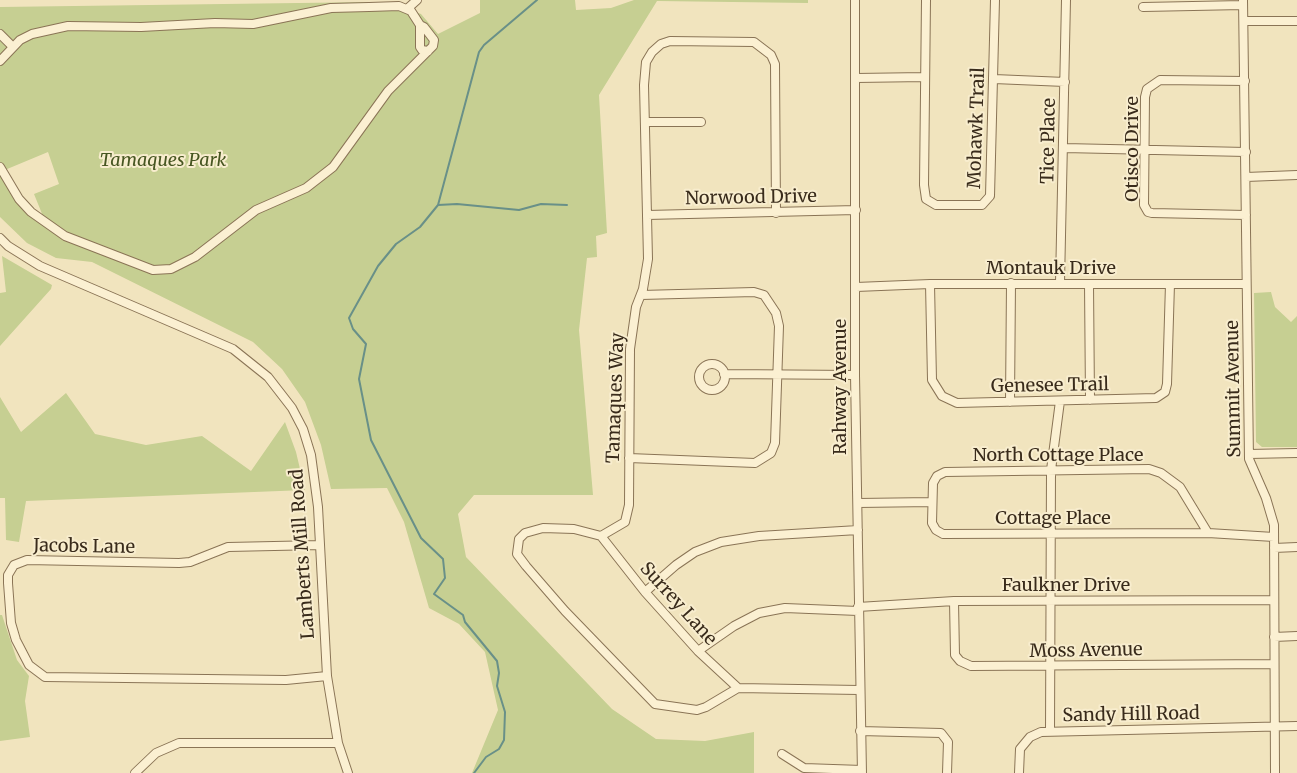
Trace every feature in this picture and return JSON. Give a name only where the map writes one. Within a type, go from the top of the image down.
[{"type":"street","points":[[407,8],[417,0]]},
{"type":"street","name":"Rahway Avenue","points":[[855,0],[855,375],[859,690],[862,772]]},
{"type":"street","name":"Mohawk Trail","points":[[926,0],[924,195],[931,204],[936,205],[982,205],[990,196],[995,0]]},
{"type":"street","name":"Tice Place","points":[[1060,283],[1066,0]]},
{"type":"street","points":[[1143,7],[1243,3]]},
{"type":"street","name":"Summit Avenue","points":[[1243,3],[1249,454],[1251,466],[1271,512],[1274,537],[1275,773]]},
{"type":"street","points":[[0,61],[13,47],[32,34],[68,26],[141,27],[215,23],[253,24],[331,8],[399,6],[407,8],[416,16],[420,25],[424,27],[434,41],[433,46],[388,91],[333,167],[306,188],[256,210],[195,257],[171,269],[153,270],[64,236],[47,224],[19,199],[0,167]]},
{"type":"street","points":[[1244,21],[1297,21]]},
{"type":"street","points":[[420,25],[418,29],[420,47],[422,50],[428,50]]},
{"type":"street","points":[[0,34],[13,47]]},
{"type":"street","name":"Tamaques Way","points":[[600,536],[625,522],[629,506],[630,349],[636,306],[641,295],[648,259],[645,122],[646,62],[652,52],[661,44],[670,41],[754,42],[771,55],[775,64],[776,213]]},
{"type":"street","points":[[856,78],[925,77]]},
{"type":"street","points":[[994,79],[1065,82]]},
{"type":"street","name":"Otisco Drive","points":[[1245,80],[1160,80],[1153,83],[1147,89],[1145,97],[1144,205],[1148,212],[1246,215]]},
{"type":"street","points":[[645,122],[700,122]]},
{"type":"street","points":[[1064,148],[1246,152]]},
{"type":"street","points":[[1246,177],[1297,175]]},
{"type":"street","name":"Norwood Drive","points":[[647,215],[856,210]]},
{"type":"street","name":"Lamberts Mill Road","points":[[0,238],[4,245],[40,266],[233,349],[268,377],[292,408],[311,455],[320,545],[327,676],[338,743],[348,773]]},
{"type":"street","points":[[1010,402],[1011,283]]},
{"type":"street","name":"Montauk Drive","points":[[856,287],[1011,283],[1246,284]]},
{"type":"street","name":"Genesee Trail","points":[[930,284],[932,380],[942,396],[957,403],[1156,398],[1165,392],[1169,374],[1170,284]]},
{"type":"street","points":[[1089,284],[1090,400]]},
{"type":"street","points":[[629,458],[755,463],[765,459],[771,453],[775,443],[779,326],[776,313],[764,295],[754,292],[641,295]]},
{"type":"street","points":[[724,374],[855,375]]},
{"type":"street","points":[[1050,732],[1051,470],[1060,401]]},
{"type":"street","points":[[1249,454],[1297,453]]},
{"type":"street","name":"North Cottage Place","points":[[932,502],[934,479],[941,473],[1149,469],[1161,473],[1180,487],[1208,533]]},
{"type":"street","points":[[858,503],[932,502]]},
{"type":"street","name":"Cottage Place","points":[[932,502],[932,523],[936,530],[943,534],[1208,533],[1274,537]]},
{"type":"street","points":[[600,536],[574,529],[543,528],[525,533],[519,539],[518,554],[565,612],[654,704],[697,710],[706,707],[738,688],[859,690]]},
{"type":"street","points":[[645,592],[688,556],[721,542],[759,536],[858,530]]},
{"type":"street","name":"Surrey Lane","points":[[600,536],[645,592],[698,651],[738,688]]},
{"type":"street","name":"Jacobs Lane","points":[[320,545],[228,547],[190,562],[179,563],[27,560],[14,565],[8,575],[8,583],[11,623],[16,640],[29,665],[45,677],[286,680],[327,676]]},
{"type":"street","points":[[1274,548],[1297,547]]},
{"type":"street","name":"Faulkner Drive","points":[[698,651],[734,626],[759,613],[785,608],[858,609],[954,602],[1274,600]]},
{"type":"street","name":"Moss Avenue","points":[[954,602],[954,648],[960,662],[976,667],[1274,664]]},
{"type":"street","points":[[1274,637],[1297,636]]},
{"type":"street","name":"Sandy Hill Road","points":[[1019,773],[1020,749],[1035,733],[1297,726]]},
{"type":"street","points":[[860,731],[941,733],[948,742],[947,773]]},
{"type":"street","points":[[135,773],[156,753],[179,743],[338,743]]},
{"type":"street","points":[[782,754],[804,768],[862,772]]},
{"type":"green space","name":"Tamaques Park","points":[[480,0],[575,0],[576,10],[611,8],[634,0],[808,0],[808,3],[657,1],[599,95],[607,233],[596,236],[597,257],[587,258],[579,330],[593,495],[474,495],[458,514],[466,557],[612,709],[656,739],[705,741],[754,732],[754,773],[472,773],[498,710],[485,652],[459,624],[429,608],[404,522],[387,488],[331,489],[321,445],[305,402],[282,369],[253,342],[92,262],[56,258],[27,243],[0,217],[0,174],[49,231],[34,194],[59,184],[48,152],[0,172],[0,7],[373,2],[421,14],[438,34],[480,13]]},
{"type":"green space","points":[[2,256],[52,285],[51,289],[0,346],[0,293],[6,292]]},
{"type":"green space","points":[[1271,292],[1275,307],[1291,322],[1297,316],[1297,447],[1262,447],[1256,442],[1254,293]]},
{"type":"green space","points":[[66,393],[95,434],[146,445],[202,436],[251,471],[285,422],[296,452],[305,490],[26,501],[19,542],[6,540],[5,498],[0,498],[0,397],[21,432]]},
{"type":"green space","points":[[0,615],[2,615],[17,660],[29,676],[25,701],[30,737],[0,741]]},
{"type":"waterway","points":[[474,773],[486,757],[499,749],[504,740],[505,712],[497,686],[499,673],[497,661],[465,622],[463,615],[434,594],[445,578],[443,559],[421,538],[371,440],[359,379],[366,344],[353,329],[349,318],[378,266],[396,244],[420,227],[438,205],[479,52],[484,45],[537,0]]},
{"type":"waterway","points":[[438,205],[457,204],[519,210],[541,204],[567,205]]}]
